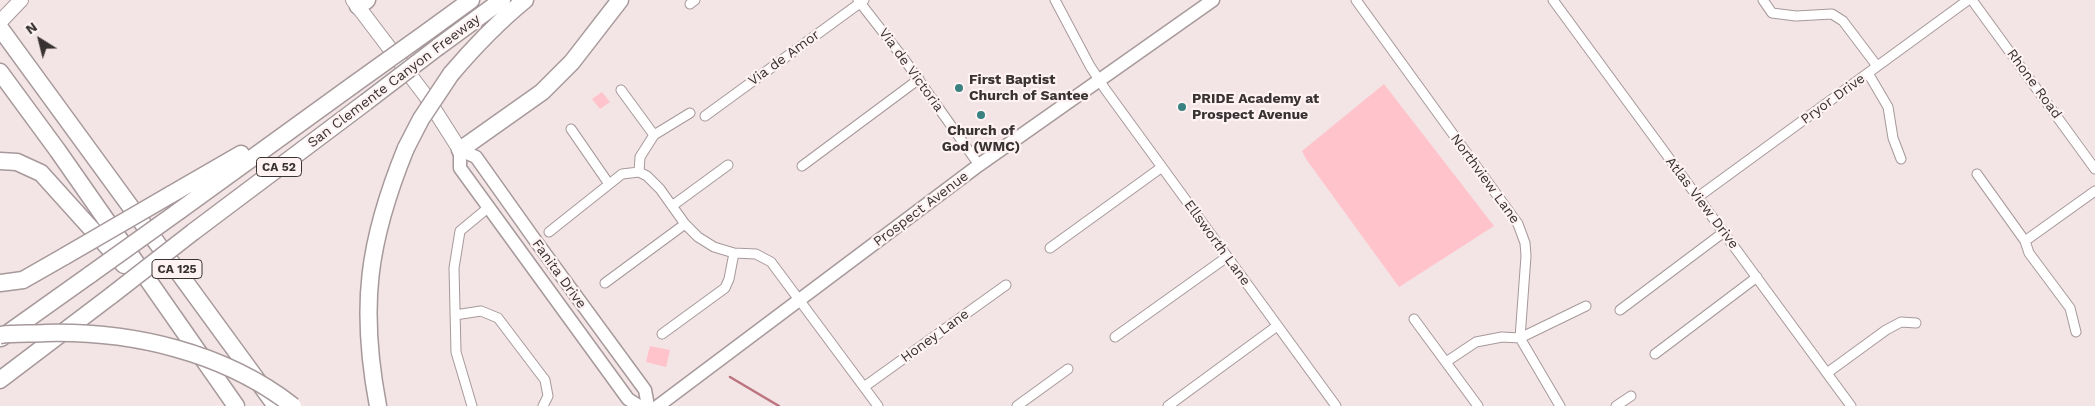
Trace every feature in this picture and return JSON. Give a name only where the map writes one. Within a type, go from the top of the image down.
[{"type":"highway","name":"San Clemente Canyon Freeway","points":[[0,337],[91,274],[471,0]]},
{"type":"highway","name":"San Clemente Canyon Freeway","points":[[0,380],[193,232],[502,0]]},
{"type":"highway","points":[[378,406],[368,348],[369,274],[375,238],[388,192],[406,148],[421,119],[451,74],[498,24],[525,0]]},
{"type":"highway","points":[[460,150],[542,92],[572,62],[620,0]]},
{"type":"highway","name":"CA 125","points":[[0,28],[276,406]]},
{"type":"highway","name":"CA 125","points":[[0,72],[58,151],[236,406]]},
{"type":"highway","points":[[0,283],[22,280],[318,110]]},
{"type":"highway","points":[[0,161],[17,162],[41,173],[185,334]]},
{"type":"highway","points":[[0,337],[82,333],[139,340],[194,354],[253,380],[293,406]]},
{"type":"main road","points":[[0,22],[21,0]]},
{"type":"main road","name":"Prospect Avenue","points":[[658,406],[979,165],[1213,0]]},
{"type":"main road","name":"Fanita Drive","points":[[359,2],[425,95],[460,150],[460,168],[628,399],[639,406]]},
{"type":"main road","name":"Fanita Drive","points":[[460,150],[476,157],[645,390],[648,406]]},
{"type":"street","name":"Ellsworth Lane","points":[[1055,0],[1099,80],[1336,406]]},
{"type":"street","name":"Northview Lane","points":[[1356,0],[1518,224],[1525,243],[1526,256],[1520,338]]},
{"type":"street","name":"Atlas View Drive","points":[[1553,0],[1851,406]]},
{"type":"street","points":[[1763,0],[1772,12],[1796,16],[1832,14],[1843,21],[1877,66]]},
{"type":"street","name":"Pryor Drive","points":[[1698,197],[1968,0]]},
{"type":"street","name":"Rhone Road","points":[[1972,0],[2095,169]]},
{"type":"street","name":"Via de Victoria","points":[[861,1],[919,79],[979,165]]},
{"type":"street","name":"Via de Amor","points":[[705,116],[861,1]]},
{"type":"street","points":[[1868,73],[1888,107],[1893,138],[1901,159]]},
{"type":"street","points":[[802,166],[919,79]]},
{"type":"street","points":[[621,90],[654,135]]},
{"type":"street","points":[[639,172],[640,157],[654,135],[690,114]]},
{"type":"street","points":[[571,129],[609,184]]},
{"type":"street","points":[[672,206],[728,165]]},
{"type":"street","points":[[1050,248],[1162,167]]},
{"type":"street","points":[[549,232],[622,174],[639,172],[648,176],[685,224],[698,237],[714,247],[734,253],[756,254],[771,262],[878,406]]},
{"type":"street","points":[[1977,174],[2025,241],[2029,254],[2070,308],[2076,332]]},
{"type":"street","points":[[2025,241],[2095,191]]},
{"type":"street","points":[[472,406],[456,352],[454,268],[460,231],[489,207]]},
{"type":"street","points":[[606,283],[685,224]]},
{"type":"street","points":[[1620,310],[1724,232]]},
{"type":"street","points":[[662,334],[724,288],[729,280],[734,253]]},
{"type":"street","points":[[1115,337],[1227,257]]},
{"type":"street","points":[[1655,354],[1757,277]]},
{"type":"street","name":"Honey Lane","points":[[864,387],[1006,285]]},
{"type":"street","points":[[1446,362],[1464,349],[1483,340],[1502,337],[1520,338],[1586,306]]},
{"type":"street","points":[[455,315],[481,311],[498,318],[545,380],[548,396],[543,406]]},
{"type":"street","points":[[1414,319],[1478,406]]},
{"type":"street","points":[[1827,373],[1886,330],[1901,322],[1916,323]]},
{"type":"street","points":[[1168,406],[1277,326]]},
{"type":"street","points":[[1520,338],[1560,406]]},
{"type":"street","points":[[1017,406],[1068,369]]},
{"type":"street","points":[[1616,406],[1631,396]]},
{"type":"shaded area","points":[[1384,84],[1494,226],[1399,287],[1302,151]]},
{"type":"shaded area","points":[[602,92],[610,102],[600,109],[592,99]]},
{"type":"shaded area","points":[[650,346],[670,350],[666,367],[646,362]]},
{"type":"waterway","points":[[730,377],[779,406]]},
{"type":"place","name":"First Baptist Church of Santee","points":[[959,88]]},
{"type":"place","name":"PRIDE Academy at Prospect Avenue","points":[[1182,107]]},
{"type":"place","name":"Church of God (WMC)","points":[[981,115]]}]
